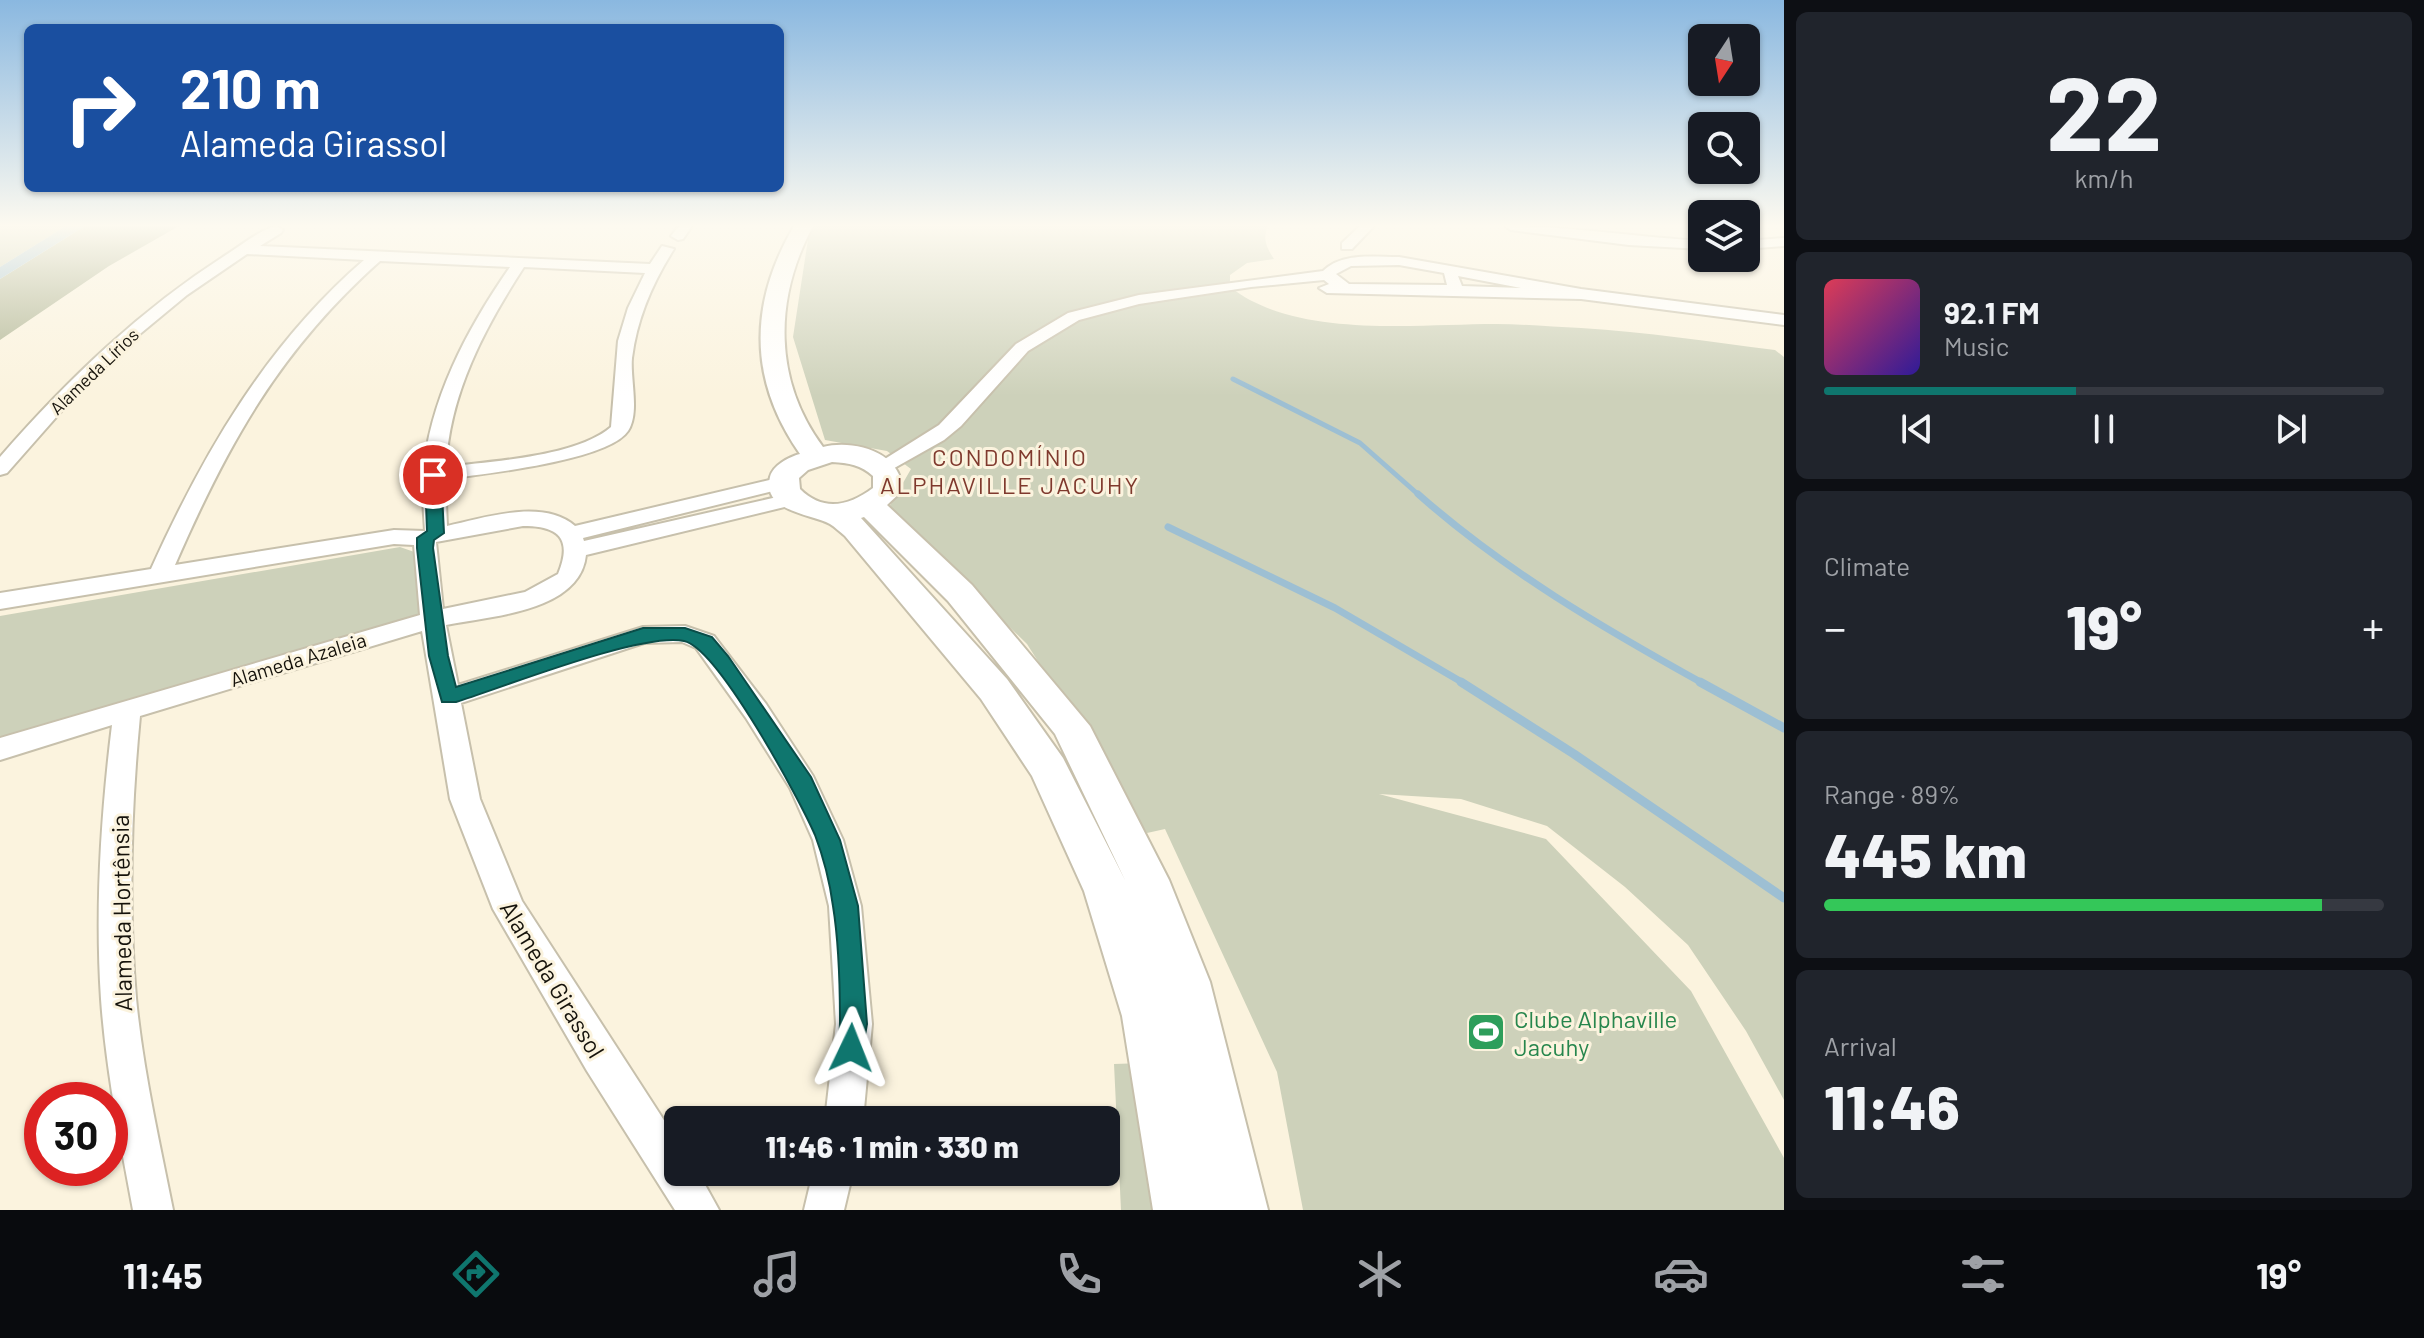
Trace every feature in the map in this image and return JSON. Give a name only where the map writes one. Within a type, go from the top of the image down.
[{"type":"street","name":"Alameda Lírios","points":[[0,469],[84,378],[144,322],[196,282]]},
{"type":"street","points":[[159,576],[190,504],[253,392],[283,349],[322,304],[347,282]]},
{"type":"street","name":"Alameda Girassol","points":[[507,282],[469,342],[447,405],[433,475],[433,619],[465,799],[509,909],[600,1058],[699,1210]]},
{"type":"street","points":[[433,475],[579,450],[613,436],[620,429],[622,416],[623,359],[629,329],[648,282]]},
{"type":"street","points":[[777,282],[771,326],[774,363],[800,438],[815,456]]},
{"type":"street","points":[[1263,286],[1284,282]]},
{"type":"street","points":[[1338,282],[1344,287]]},
{"type":"street","points":[[1453,282],[1454,290]]},
{"type":"street","points":[[1513,282],[1784,320]]},
{"type":"street","points":[[0,601],[394,537],[431,536],[517,520],[562,526],[572,542],[786,492],[818,512],[863,496],[952,424],[1017,352],[1064,320],[1102,305],[1132,298],[1263,286],[1581,294]]},
{"type":"street","points":[[1710,310],[1784,311]]},
{"type":"street","points":[[786,492],[792,467],[815,456],[860,456],[863,496],[856,529],[994,689],[1049,769],[1107,891],[1147,1016],[1182,1210]]},
{"type":"street","points":[[863,496],[960,593],[1071,726],[1147,880],[1185,982],[1239,1210]]},
{"type":"street","name":"Alameda Azaleia","points":[[0,749],[433,619],[543,593],[564,582],[574,565],[572,542]]},
{"type":"street","points":[[449,697],[643,635],[685,634],[705,642],[803,784],[828,840],[845,906],[854,1024],[845,1106]]},
{"type":"street","name":"Alameda Hortênsia","points":[[127,711],[115,858],[117,971],[132,1098],[153,1210]]},
{"type":"street","points":[[824,1210],[830,1186]]},
{"type":"green space","points":[[0,282],[85,282],[0,340]]},
{"type":"green space","points":[[801,282],[1230,282],[1230,287],[1257,304],[1322,322],[1394,326],[1507,324],[1605,330],[1775,350],[1784,357],[1784,1100],[1746,1031],[1688,945],[1625,887],[1547,826],[1461,799],[1379,794],[1546,839],[1691,991],[1784,1158],[1784,1210],[1303,1210],[1277,1072],[1165,829],[1147,833],[1027,644],[888,509],[911,469],[887,451],[825,440],[793,337]]},
{"type":"green space","points":[[400,547],[420,554],[427,610],[411,625],[0,754],[0,616]]},
{"type":"green space","points":[[1144,1063],[1163,1210],[1121,1210],[1120,1106],[1116,1106],[1114,1064]]},
{"type":"waterway","points":[[1233,379],[1360,443],[1420,496]]},
{"type":"waterway","points":[[1418,494],[1520,573],[1592,620],[1704,684]]},
{"type":"waterway","points":[[1168,527],[1335,608],[1465,684]]},
{"type":"waterway","points":[[1461,682],[1574,754],[1784,898]]},
{"type":"waterway","points":[[1700,682],[1784,728]]},
{"type":"place","name":"Clube Alphaville Jacuhy","points":[[1486,1032]]},
{"type":"district","name":"CONDOMÍNIO ALPHAVILLE JACUHY","points":[[1010,470]]},
{"type":"route","points":[[433,475],[436,533],[425,538],[428,593],[438,656],[449,697],[643,635],[685,634],[705,642],[721,661],[803,784],[828,840],[845,906],[854,1024],[851,1048]]}]
